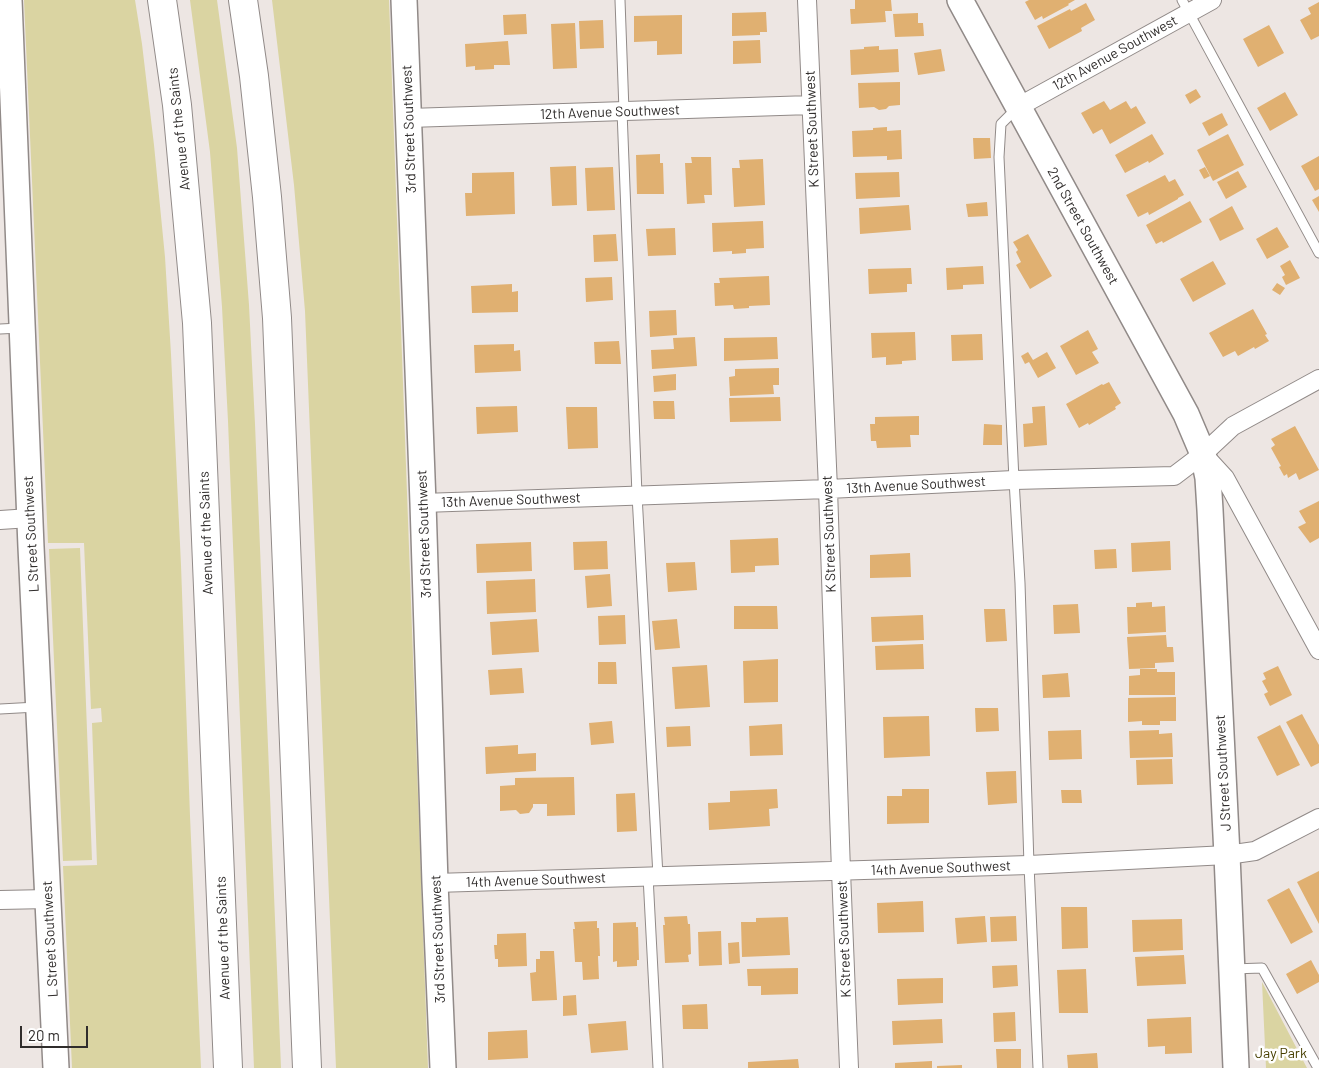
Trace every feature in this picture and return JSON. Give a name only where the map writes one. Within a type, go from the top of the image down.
[{"type":"highway","name":"Avenue of the Saints","points":[[162,0],[178,105],[197,323],[228,1068]]},
{"type":"highway","points":[[243,0],[255,85],[267,197],[277,318],[307,1068]]},
{"type":"street","name":"L Street Southwest","points":[[9,0],[7,134],[11,328],[30,518],[56,1068]]},
{"type":"street","name":"3rd Street Southwest","points":[[404,0],[443,1068]]},
{"type":"street","name":"K Street Southwest","points":[[807,0],[850,1068]]},
{"type":"street","name":"2nd Street Southwest","points":[[960,0],[1186,414],[1203,454],[1208,478]]},
{"type":"street","name":"12th Avenue Southwest","points":[[1018,107],[1186,6],[1212,0]]},
{"type":"street","name":"12th Avenue Southwest","points":[[409,118],[811,105]]},
{"type":"street","name":"13th Avenue Southwest","points":[[423,503],[828,489],[1014,480],[1174,476],[1203,454],[1233,426],[1319,379]]},
{"type":"street","name":"2nd Street Southwest","points":[[1203,454],[1225,478],[1319,650]]},
{"type":"street","name":"J Street Southwest","points":[[1208,478],[1236,1068]]},
{"type":"street","points":[[0,520],[30,518]]},
{"type":"street","name":"14th Avenue Southwest","points":[[435,883],[1028,865],[1227,855],[1255,851],[1319,818]]},
{"type":"street","points":[[0,900],[48,899]]},
{"type":"lane","points":[[620,0],[637,495],[653,876],[658,1068]]},
{"type":"lane","points":[[1186,6],[1319,253]]},
{"type":"lane","points":[[1018,107],[1001,124],[999,157],[1020,583],[1028,865],[1038,1068]]},
{"type":"lane","points":[[0,709],[39,707]]},
{"type":"lane","points":[[1232,969],[1262,968],[1318,1068]]},
{"type":"green space","points":[[24,0],[135,0],[154,145],[165,257],[171,354],[201,1068],[72,1068],[63,866],[97,865],[92,723],[102,722],[101,708],[91,709],[84,543],[48,543]]},
{"type":"green space","points":[[190,0],[217,0],[237,148],[249,305],[255,424],[281,1068],[254,1068],[222,307],[210,152]]},
{"type":"green space","points":[[272,0],[389,0],[428,1068],[336,1068],[305,311],[294,185]]},
{"type":"green space","points":[[80,548],[92,860],[63,861],[49,549]]},
{"type":"green space","name":"Jay Park","points":[[1262,982],[1307,1068],[1266,1068]]},
{"type":"building","points":[[855,0],[891,0],[892,11],[885,11],[886,22],[851,24],[850,9],[855,9]]},
{"type":"building","points":[[1029,0],[1075,0],[1043,19],[1042,16],[1035,20],[1025,2]]},
{"type":"building","points":[[1319,2],[1319,36],[1311,40],[1300,20],[1311,14],[1308,8]]},
{"type":"building","points":[[1086,3],[1095,20],[1081,28],[1082,31],[1049,49],[1037,26]]},
{"type":"building","points":[[766,12],[767,32],[760,32],[760,35],[732,36],[732,13]]},
{"type":"building","points":[[918,13],[918,23],[923,23],[924,36],[895,37],[893,14]]},
{"type":"building","points":[[526,14],[527,34],[504,35],[503,15]]},
{"type":"building","points":[[682,15],[682,54],[657,55],[657,41],[634,42],[634,16]]},
{"type":"building","points":[[603,20],[604,48],[580,49],[579,21]]},
{"type":"building","points":[[575,23],[577,68],[553,69],[551,24]]},
{"type":"building","points":[[1269,25],[1284,53],[1258,67],[1243,39]]},
{"type":"building","points":[[760,40],[761,63],[733,64],[733,41]]},
{"type":"building","points":[[508,41],[510,65],[494,65],[494,69],[475,70],[475,66],[466,67],[465,44]]},
{"type":"building","points":[[879,46],[879,50],[898,49],[899,72],[851,75],[850,50]]},
{"type":"building","points":[[941,49],[945,71],[918,75],[914,53]]},
{"type":"building","points":[[900,82],[900,105],[889,106],[886,109],[879,110],[874,107],[859,108],[858,83]]},
{"type":"building","points":[[1196,89],[1201,97],[1190,104],[1185,95]]},
{"type":"building","points":[[1285,92],[1298,115],[1270,131],[1257,108]]},
{"type":"building","points":[[1104,101],[1110,110],[1126,101],[1131,109],[1136,106],[1146,123],[1110,144],[1102,129],[1093,134],[1081,113]]},
{"type":"building","points":[[1222,113],[1228,125],[1209,136],[1202,123]]},
{"type":"building","points":[[887,127],[887,131],[901,130],[902,159],[887,160],[887,156],[853,157],[852,131]]},
{"type":"building","points":[[1152,134],[1164,154],[1149,163],[1148,161],[1125,173],[1115,155]]},
{"type":"building","points":[[1228,134],[1244,165],[1213,181],[1197,150]]},
{"type":"building","points":[[973,138],[990,138],[991,158],[974,159]]},
{"type":"building","points":[[660,154],[660,163],[663,163],[664,194],[637,194],[636,155]]},
{"type":"building","points":[[1319,156],[1319,189],[1315,191],[1301,166]]},
{"type":"building","points":[[691,157],[711,157],[712,195],[704,195],[705,203],[687,204],[685,163],[692,163]]},
{"type":"building","points":[[763,159],[765,205],[734,207],[732,168],[740,168],[739,160]]},
{"type":"building","points":[[576,166],[577,205],[552,206],[550,167]]},
{"type":"building","points":[[613,167],[615,210],[587,211],[585,168]]},
{"type":"building","points":[[1205,167],[1210,176],[1204,179],[1199,170]]},
{"type":"building","points":[[1238,171],[1247,187],[1226,199],[1217,182]]},
{"type":"building","points":[[514,172],[515,214],[466,216],[465,193],[472,193],[472,173]]},
{"type":"building","points":[[899,172],[900,197],[856,199],[855,173]]},
{"type":"building","points":[[1165,175],[1169,182],[1175,179],[1184,195],[1149,215],[1148,212],[1138,217],[1126,195]]},
{"type":"building","points":[[1319,196],[1319,212],[1312,200]]},
{"type":"building","points":[[1190,201],[1202,222],[1163,243],[1162,241],[1156,244],[1146,225]]},
{"type":"building","points":[[987,202],[988,216],[968,217],[966,204]]},
{"type":"building","points":[[909,205],[911,230],[860,234],[859,208]]},
{"type":"building","points":[[1232,206],[1244,229],[1220,241],[1209,219]]},
{"type":"building","points":[[763,221],[764,248],[746,249],[746,253],[732,254],[732,251],[713,252],[712,223]]},
{"type":"building","points":[[1277,227],[1289,247],[1267,259],[1256,239]]},
{"type":"building","points":[[675,228],[676,255],[648,256],[646,229]]},
{"type":"building","points":[[616,234],[618,261],[594,262],[593,235]]},
{"type":"building","points":[[1028,234],[1052,276],[1030,289],[1016,265],[1021,262],[1016,252],[1018,250],[1013,242]]},
{"type":"building","points":[[1290,260],[1300,278],[1286,285],[1282,277],[1285,275],[1280,266]]},
{"type":"building","points":[[1213,261],[1226,284],[1193,302],[1180,279]]},
{"type":"building","points":[[983,266],[984,284],[963,285],[963,289],[947,290],[946,268]]},
{"type":"building","points":[[911,268],[912,284],[907,284],[907,292],[869,294],[868,269]]},
{"type":"building","points":[[769,276],[770,305],[734,309],[733,305],[715,306],[714,283],[720,283],[719,278]]},
{"type":"building","points":[[612,277],[613,300],[586,302],[585,278]]},
{"type":"building","points":[[1277,283],[1285,288],[1280,295],[1272,290]]},
{"type":"building","points":[[512,284],[512,292],[518,291],[518,312],[472,313],[471,286]]},
{"type":"building","points":[[1253,309],[1269,341],[1238,356],[1235,351],[1223,357],[1209,333]]},
{"type":"building","points":[[676,310],[677,335],[650,337],[649,311]]},
{"type":"building","points":[[1088,330],[1098,349],[1092,352],[1099,363],[1076,375],[1060,346]]},
{"type":"building","points":[[915,332],[916,360],[902,361],[902,364],[886,365],[886,357],[872,358],[871,333]]},
{"type":"building","points":[[982,334],[983,360],[952,361],[951,335]]},
{"type":"building","points":[[695,337],[697,366],[652,369],[651,350],[674,349],[673,338]]},
{"type":"building","points":[[777,337],[778,359],[724,361],[724,338]]},
{"type":"building","points":[[619,341],[621,364],[595,364],[594,342]]},
{"type":"building","points":[[514,344],[514,351],[520,350],[521,371],[475,373],[474,345]]},
{"type":"building","points":[[1028,352],[1033,360],[1047,352],[1056,368],[1038,378],[1029,362],[1025,364],[1021,356]]},
{"type":"building","points":[[779,368],[779,385],[773,385],[774,394],[730,396],[729,377],[735,376],[735,369]]},
{"type":"building","points":[[676,374],[676,390],[654,392],[653,376]]},
{"type":"building","points":[[1109,382],[1121,403],[1115,407],[1116,409],[1089,425],[1088,423],[1079,428],[1066,404]]},
{"type":"building","points":[[780,397],[781,421],[730,422],[729,398]]},
{"type":"building","points":[[653,401],[674,401],[675,419],[654,419]]},
{"type":"building","points":[[517,406],[518,432],[477,434],[476,407]]},
{"type":"building","points":[[1045,406],[1047,445],[1024,447],[1023,424],[1033,423],[1032,407]]},
{"type":"building","points":[[566,407],[597,407],[598,448],[568,449]]},
{"type":"building","points":[[919,416],[919,435],[910,435],[911,447],[877,448],[876,441],[871,441],[870,424],[875,424],[875,417]]},
{"type":"building","points":[[984,424],[1002,425],[1002,445],[983,445]]},
{"type":"building","points":[[1295,426],[1319,470],[1299,480],[1296,473],[1288,478],[1287,474],[1284,476],[1271,448],[1275,445],[1271,439]]},
{"type":"building","points":[[1319,501],[1319,538],[1310,543],[1298,527],[1306,523],[1299,511]]},
{"type":"building","points":[[778,538],[779,565],[755,566],[755,572],[731,573],[730,540]]},
{"type":"building","points":[[607,541],[608,569],[574,570],[573,542]]},
{"type":"building","points":[[1170,541],[1171,570],[1132,572],[1131,543]]},
{"type":"building","points":[[531,542],[532,571],[477,573],[476,544]]},
{"type":"building","points":[[1116,549],[1117,568],[1095,569],[1094,550]]},
{"type":"building","points":[[910,553],[911,577],[870,578],[870,555]]},
{"type":"building","points":[[695,562],[697,590],[668,592],[666,563]]},
{"type":"building","points":[[610,574],[612,606],[587,608],[585,576]]},
{"type":"building","points":[[535,579],[536,612],[487,614],[486,581]]},
{"type":"building","points":[[1152,602],[1152,607],[1165,606],[1166,632],[1128,634],[1127,607],[1136,607],[1136,603]]},
{"type":"building","points":[[1078,604],[1080,633],[1054,634],[1053,605]]},
{"type":"building","points":[[734,606],[777,606],[778,629],[734,629]]},
{"type":"building","points":[[984,609],[1005,609],[1007,641],[986,642]]},
{"type":"building","points":[[625,615],[626,644],[599,645],[598,616]]},
{"type":"building","points":[[923,615],[924,640],[872,642],[871,617]]},
{"type":"building","points":[[537,619],[539,652],[492,655],[490,622]]},
{"type":"building","points":[[677,619],[680,648],[655,650],[652,621]]},
{"type":"building","points":[[1166,635],[1167,647],[1173,647],[1174,662],[1155,663],[1155,668],[1129,669],[1127,637]]},
{"type":"building","points":[[923,644],[924,669],[876,670],[875,646]]},
{"type":"building","points":[[778,659],[778,702],[744,703],[743,661]]},
{"type":"building","points":[[598,662],[616,662],[617,684],[598,684]]},
{"type":"building","points":[[707,665],[710,707],[675,709],[672,667]]},
{"type":"building","points":[[1278,666],[1292,695],[1270,706],[1264,694],[1268,692],[1262,681],[1266,679],[1263,673]]},
{"type":"building","points":[[522,668],[524,693],[490,695],[488,670]]},
{"type":"building","points":[[1140,669],[1157,669],[1157,672],[1175,672],[1175,695],[1129,695],[1129,676],[1140,675]]},
{"type":"building","points":[[1068,673],[1070,697],[1043,698],[1042,675]]},
{"type":"building","points":[[1176,697],[1176,721],[1160,721],[1160,725],[1142,725],[1142,721],[1128,722],[1128,698]]},
{"type":"building","points":[[975,708],[998,708],[999,731],[976,732]]},
{"type":"building","points":[[1302,714],[1319,745],[1319,763],[1311,767],[1286,722]]},
{"type":"building","points":[[929,716],[930,756],[884,758],[883,717]]},
{"type":"building","points":[[612,721],[614,743],[591,745],[589,723]]},
{"type":"building","points":[[782,724],[783,755],[750,756],[749,726]]},
{"type":"building","points":[[1280,725],[1300,765],[1277,776],[1257,737]]},
{"type":"building","points":[[690,726],[691,746],[667,747],[666,727]]},
{"type":"building","points":[[1081,730],[1082,759],[1049,760],[1048,731]]},
{"type":"building","points":[[1159,730],[1159,734],[1172,733],[1173,757],[1130,758],[1129,731]]},
{"type":"building","points":[[518,745],[518,754],[536,753],[536,771],[486,774],[485,747]]},
{"type":"building","points":[[1172,759],[1173,784],[1137,785],[1136,760]]},
{"type":"building","points":[[1016,771],[1017,803],[988,805],[986,772]]},
{"type":"building","points":[[574,777],[575,815],[547,816],[547,804],[533,804],[529,813],[520,814],[516,810],[500,811],[500,786],[515,785],[515,778]]},
{"type":"building","points":[[777,789],[778,808],[769,809],[770,826],[709,830],[708,803],[730,802],[730,791]]},
{"type":"building","points":[[902,789],[929,789],[929,823],[887,824],[887,796],[902,796]]},
{"type":"building","points":[[1061,790],[1081,790],[1082,803],[1062,803]]},
{"type":"building","points":[[635,793],[637,831],[617,832],[616,794]]},
{"type":"building","points":[[1319,871],[1319,924],[1297,882]]},
{"type":"building","points":[[1289,888],[1313,932],[1291,944],[1267,900]]},
{"type":"building","points":[[923,901],[924,932],[878,933],[877,903]]},
{"type":"building","points":[[1061,907],[1087,907],[1088,948],[1062,949]]},
{"type":"building","points":[[687,916],[688,924],[690,924],[691,954],[688,955],[689,962],[665,963],[664,917]]},
{"type":"building","points":[[985,916],[987,942],[957,944],[955,918]]},
{"type":"building","points":[[1016,916],[1017,941],[991,942],[990,917]]},
{"type":"building","points":[[788,917],[790,955],[742,957],[741,922],[756,922],[756,918]]},
{"type":"building","points":[[1182,919],[1183,950],[1133,952],[1132,920]]},
{"type":"building","points":[[597,921],[600,956],[598,956],[599,979],[583,980],[582,962],[575,962],[574,922]]},
{"type":"building","points":[[636,922],[636,927],[638,927],[639,960],[637,960],[637,966],[617,967],[617,961],[613,962],[613,923]]},
{"type":"building","points":[[721,931],[722,965],[699,966],[698,932]]},
{"type":"building","points":[[526,933],[527,966],[498,967],[498,959],[495,959],[494,945],[497,945],[497,934]]},
{"type":"building","points":[[739,942],[740,963],[729,964],[728,943]]},
{"type":"building","points":[[540,951],[554,951],[557,1000],[532,1001],[530,973],[536,972],[536,959],[540,959]]},
{"type":"building","points":[[1184,955],[1186,984],[1137,986],[1135,957]]},
{"type":"building","points":[[1311,960],[1319,975],[1319,982],[1297,994],[1286,974]]},
{"type":"building","points":[[1017,965],[1018,986],[993,988],[992,966]]},
{"type":"building","points":[[798,968],[798,994],[761,995],[761,986],[748,986],[747,969]]},
{"type":"building","points":[[1086,969],[1088,1013],[1059,1013],[1057,970]]},
{"type":"building","points":[[943,978],[943,1003],[898,1005],[897,979]]},
{"type":"building","points":[[576,995],[577,1015],[563,1016],[563,996]]},
{"type":"building","points":[[707,1004],[708,1029],[683,1029],[682,1005]]},
{"type":"building","points":[[1015,1012],[1016,1041],[994,1042],[993,1013]]},
{"type":"building","points":[[1191,1017],[1192,1053],[1165,1054],[1165,1046],[1148,1047],[1147,1019]]},
{"type":"building","points":[[942,1019],[943,1043],[893,1045],[892,1021]]},
{"type":"building","points":[[626,1021],[628,1050],[591,1053],[588,1024]]},
{"type":"building","points":[[527,1030],[528,1058],[488,1060],[488,1032]]},
{"type":"building","points":[[996,1049],[1021,1049],[1021,1068],[997,1068]]},
{"type":"building","points":[[1097,1053],[1098,1068],[1068,1068],[1067,1055]]},
{"type":"building","points":[[798,1059],[799,1068],[748,1068],[748,1062]]},
{"type":"building","points":[[932,1061],[932,1068],[895,1068],[895,1063]]},
{"type":"building","points":[[962,1065],[962,1068],[937,1068],[937,1066]]}]
